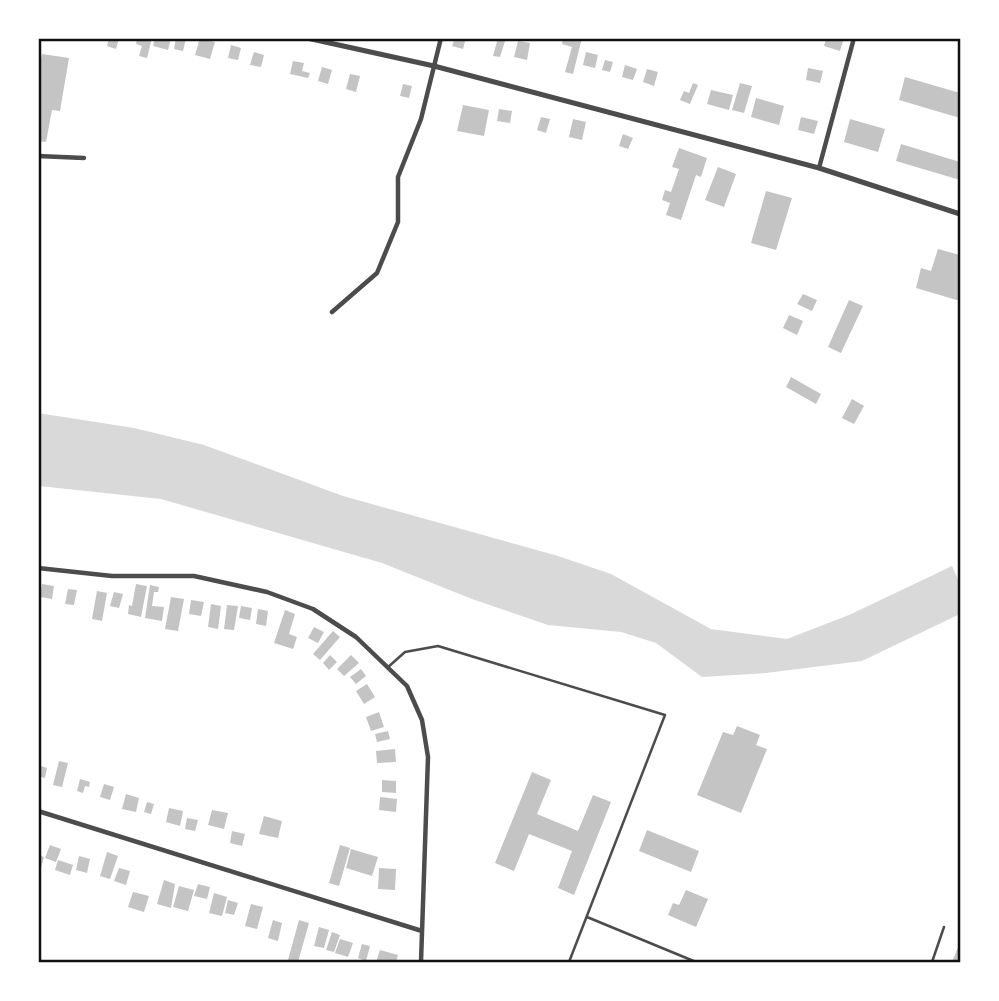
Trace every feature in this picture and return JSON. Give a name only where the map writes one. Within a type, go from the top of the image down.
[{"type":"street","points":[[306,38],[434,66],[819,168],[961,214]]},
{"type":"street","points":[[332,312],[377,273],[398,222],[398,177],[421,119],[441,38]]},
{"type":"street","points":[[819,168],[854,38]]},
{"type":"street","points":[[38,156],[84,158]]},
{"type":"street","points":[[38,568],[112,576],[194,576],[267,592],[313,609],[356,637],[407,686],[422,720],[428,757],[421,962]]},
{"type":"street","points":[[38,811],[422,931]]},
{"type":"lane","points":[[387,668],[405,652],[439,646],[665,715],[569,962]]},
{"type":"lane","points":[[587,917],[696,962]]},
{"type":"lane","points":[[932,962],[944,927]]},
{"type":"shaded area","points":[[38,413],[134,428],[204,445],[343,496],[558,556],[611,574],[711,629],[787,639],[849,615],[952,566],[960,584],[960,614],[862,661],[766,673],[702,677],[656,643],[621,632],[548,625],[472,599],[382,563],[161,499],[39,486]]},
{"type":"building","points":[[109,38],[119,38],[116,49],[107,46]]},
{"type":"building","points":[[137,38],[152,38],[147,58],[139,56],[142,46],[136,44]]},
{"type":"building","points":[[155,38],[171,38],[168,50],[153,46]]},
{"type":"building","points":[[176,38],[186,38],[183,51],[174,49]]},
{"type":"building","points":[[200,38],[215,42],[210,59],[195,55]]},
{"type":"building","points":[[455,38],[466,38],[463,49],[452,46]]},
{"type":"building","points":[[498,38],[506,38],[500,57],[493,56]]},
{"type":"building","points":[[563,38],[582,38],[573,74],[565,72],[572,47],[562,44]]},
{"type":"building","points":[[826,38],[844,38],[840,51],[824,46]]},
{"type":"building","points":[[518,41],[530,43],[527,60],[514,57]]},
{"type":"building","points":[[231,45],[241,48],[238,60],[228,58]]},
{"type":"building","points":[[254,52],[264,55],[261,67],[250,65]]},
{"type":"building","points":[[586,52],[598,55],[595,68],[583,65]]},
{"type":"building","points":[[42,54],[69,58],[60,111],[52,110],[46,142],[38,141],[38,73]]},
{"type":"building","points":[[605,60],[613,62],[610,72],[602,70]]},
{"type":"building","points":[[293,61],[304,63],[302,71],[310,73],[308,78],[290,74]]},
{"type":"building","points":[[625,65],[637,69],[633,80],[622,77]]},
{"type":"building","points":[[322,67],[332,70],[328,84],[318,81]]},
{"type":"building","points":[[808,68],[823,71],[820,83],[806,80]]},
{"type":"building","points":[[647,69],[658,72],[654,86],[643,82]]},
{"type":"building","points":[[350,74],[360,76],[356,92],[346,89]]},
{"type":"building","points":[[905,77],[960,93],[960,118],[899,100]]},
{"type":"building","points":[[693,83],[698,85],[690,104],[680,100],[684,91],[689,93]]},
{"type":"building","points":[[740,83],[752,86],[744,113],[732,110]]},
{"type":"building","points":[[403,84],[412,86],[409,98],[400,96]]},
{"type":"building","points":[[711,90],[733,95],[729,110],[707,104]]},
{"type":"building","points":[[756,98],[784,106],[779,125],[751,117]]},
{"type":"building","points":[[463,105],[489,110],[484,136],[457,131]]},
{"type":"building","points":[[499,109],[512,111],[510,123],[497,121]]},
{"type":"building","points":[[541,117],[550,119],[546,133],[537,130]]},
{"type":"building","points":[[801,117],[818,121],[814,134],[798,130]]},
{"type":"building","points":[[573,119],[586,122],[582,140],[569,137]]},
{"type":"building","points":[[850,119],[885,129],[878,152],[844,142]]},
{"type":"building","points":[[623,134],[633,138],[628,149],[619,146]]},
{"type":"building","points":[[901,144],[960,162],[960,180],[896,161]]},
{"type":"building","points":[[679,148],[707,158],[701,177],[696,175],[681,220],[666,215],[670,203],[662,200],[665,190],[671,192],[679,169],[672,167]]},
{"type":"building","points":[[718,167],[736,174],[724,207],[705,200]]},
{"type":"building","points":[[766,191],[792,198],[776,250],[751,243]]},
{"type":"building","points":[[938,249],[960,255],[960,301],[916,288],[921,268],[931,271]]},
{"type":"building","points":[[803,294],[817,300],[812,311],[797,304]]},
{"type":"building","points":[[849,300],[863,306],[841,353],[828,347]]},
{"type":"building","points":[[789,315],[803,321],[797,335],[783,328]]},
{"type":"building","points":[[791,377],[821,394],[816,404],[786,387]]},
{"type":"building","points":[[852,399],[864,406],[854,424],[842,418]]},
{"type":"building","points":[[42,584],[54,586],[52,599],[40,597]]},
{"type":"building","points":[[136,584],[147,586],[141,617],[128,614]]},
{"type":"building","points":[[150,585],[159,587],[158,592],[154,592],[152,606],[164,607],[162,621],[145,618]]},
{"type":"building","points":[[68,589],[77,590],[74,605],[65,604]]},
{"type":"building","points":[[97,591],[107,593],[102,621],[92,619]]},
{"type":"building","points":[[114,592],[123,594],[119,608],[110,606]]},
{"type":"building","points":[[171,597],[184,599],[178,631],[165,629]]},
{"type":"building","points":[[191,600],[204,602],[201,616],[189,614]]},
{"type":"building","points":[[211,604],[221,606],[218,629],[208,627]]},
{"type":"building","points":[[227,605],[238,606],[234,630],[224,629]]},
{"type":"building","points":[[241,606],[252,608],[250,620],[239,618]]},
{"type":"building","points":[[258,609],[268,611],[266,626],[256,624]]},
{"type":"building","points":[[285,610],[295,614],[289,634],[297,637],[293,649],[274,643]]},
{"type":"building","points":[[314,627],[324,632],[318,643],[308,638]]},
{"type":"building","points":[[333,631],[340,637],[320,660],[313,654]]},
{"type":"building","points":[[330,655],[337,662],[329,670],[323,663]]},
{"type":"building","points":[[351,655],[359,663],[344,676],[337,669]]},
{"type":"building","points":[[361,669],[366,676],[356,684],[350,677]]},
{"type":"building","points":[[367,684],[375,697],[364,704],[356,691]]},
{"type":"building","points":[[379,712],[384,727],[371,731],[366,717]]},
{"type":"building","points":[[737,726],[760,735],[756,745],[767,749],[741,813],[697,795],[723,732],[733,735]]},
{"type":"building","points":[[388,731],[390,739],[377,742],[375,734]]},
{"type":"building","points":[[395,749],[396,762],[377,763],[376,751]]},
{"type":"building","points":[[59,761],[68,763],[62,787],[53,785]]},
{"type":"building","points":[[38,765],[47,768],[45,778],[38,776]]},
{"type":"building","points":[[532,772],[551,780],[537,814],[578,831],[593,795],[611,802],[574,895],[558,888],[572,851],[529,834],[514,871],[495,863]]},
{"type":"building","points":[[80,779],[90,782],[83,793],[77,791]]},
{"type":"building","points":[[382,780],[396,781],[396,793],[382,792]]},
{"type":"building","points":[[104,784],[114,787],[110,800],[100,797]]},
{"type":"building","points":[[126,794],[139,798],[136,812],[122,809]]},
{"type":"building","points":[[380,797],[397,799],[396,812],[379,810]]},
{"type":"building","points":[[147,802],[154,804],[151,814],[144,812]]},
{"type":"building","points":[[169,808],[183,811],[180,826],[166,822]]},
{"type":"building","points":[[212,810],[228,813],[224,829],[208,825]]},
{"type":"building","points":[[264,816],[282,821],[278,838],[259,834]]},
{"type":"building","points":[[187,818],[198,820],[195,831],[185,829]]},
{"type":"building","points":[[647,830],[699,851],[691,872],[639,851]]},
{"type":"building","points":[[232,831],[245,834],[242,846],[230,843]]},
{"type":"building","points":[[50,845],[61,849],[56,862],[45,858]]},
{"type":"building","points":[[340,845],[350,848],[339,886],[329,883]]},
{"type":"building","points":[[351,849],[378,857],[372,876],[346,868]]},
{"type":"building","points":[[107,852],[118,856],[110,879],[100,876]]},
{"type":"building","points":[[38,855],[44,857],[39,875],[38,874]]},
{"type":"building","points":[[79,856],[90,859],[87,873],[76,870]]},
{"type":"building","points":[[58,860],[73,865],[70,875],[55,870]]},
{"type":"building","points":[[119,868],[130,871],[126,885],[114,881]]},
{"type":"building","points":[[379,868],[396,869],[395,890],[378,889]]},
{"type":"building","points":[[164,880],[175,884],[171,908],[157,904]]},
{"type":"building","points":[[198,884],[210,887],[207,899],[194,896]]},
{"type":"building","points":[[179,886],[194,890],[188,911],[173,907]]},
{"type":"building","points":[[686,890],[708,899],[696,927],[668,915],[673,903],[679,905]]},
{"type":"building","points":[[133,892],[149,896],[144,912],[128,907]]},
{"type":"building","points":[[214,893],[227,897],[222,916],[209,913]]},
{"type":"building","points":[[228,900],[238,903],[234,915],[225,913]]},
{"type":"building","points":[[251,904],[263,907],[257,929],[245,926]]},
{"type":"building","points":[[273,920],[282,923],[278,941],[268,938]]},
{"type":"building","points":[[299,920],[309,923],[298,962],[288,960]]},
{"type":"building","points":[[319,927],[329,930],[324,948],[314,946]]},
{"type":"building","points":[[332,932],[340,935],[334,952],[326,950]]},
{"type":"building","points":[[340,939],[353,943],[348,957],[335,953]]},
{"type":"building","points":[[960,942],[960,962],[952,962]]},
{"type":"building","points":[[362,944],[370,946],[366,961],[358,958]]},
{"type":"building","points":[[380,950],[398,955],[396,962],[376,962]]}]
